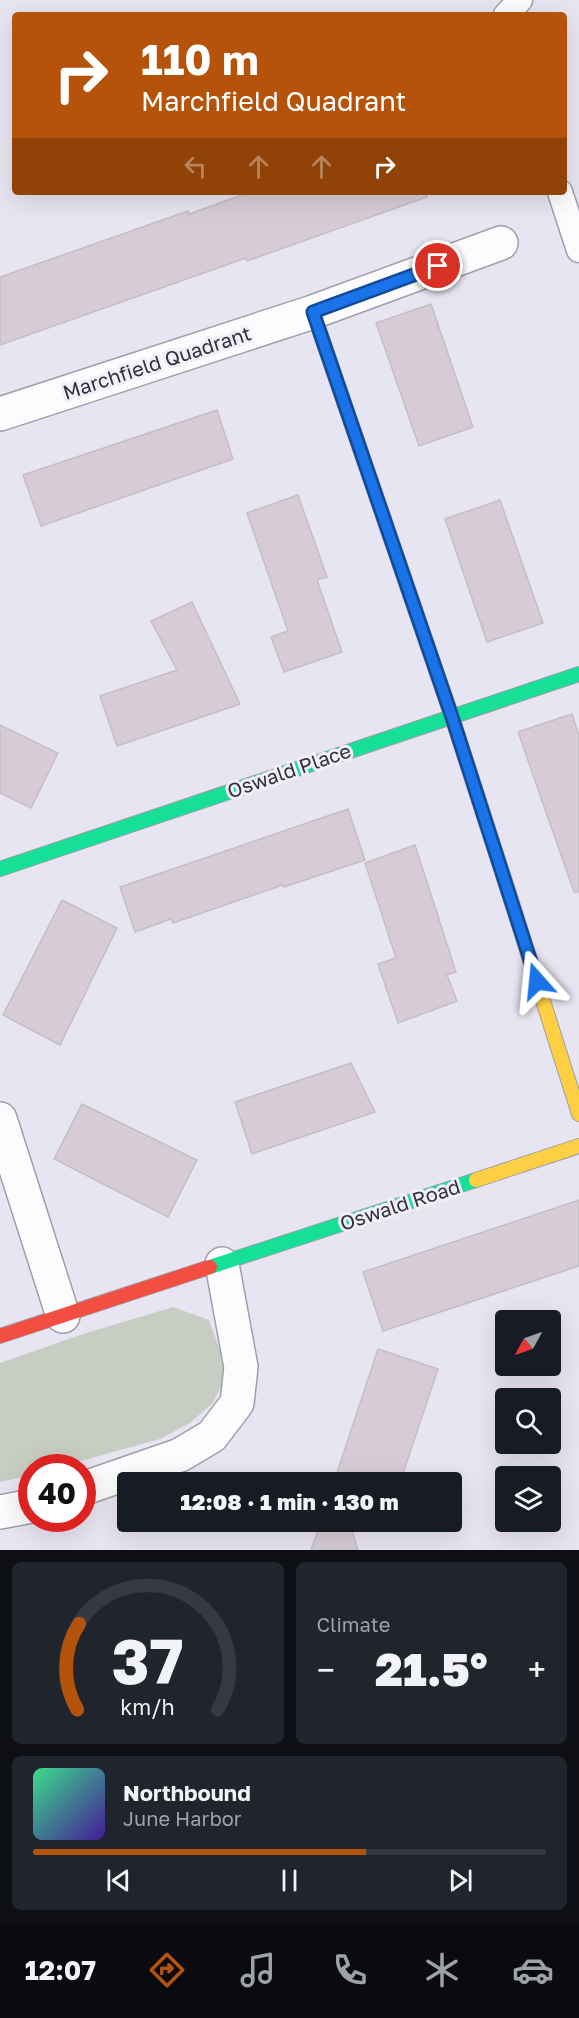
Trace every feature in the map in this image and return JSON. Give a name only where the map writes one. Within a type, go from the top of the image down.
[{"type":"street","name":"Marchfield Quadrant","points":[[0,414],[313,312],[501,243]]},
{"type":"street","points":[[313,312],[452,717],[579,1114]]},
{"type":"street","name":"Oswald Place","points":[[0,869],[579,674]]},
{"type":"street","points":[[0,1119],[63,1316]]},
{"type":"street","name":"Oswald Road","points":[[0,1336],[579,1146]]},
{"type":"street","points":[[96,1484],[180,1455],[212,1436],[237,1403],[241,1367],[222,1264]]},
{"type":"street","points":[[0,1512],[18,1509]]},
{"type":"lane","points":[[509,12],[520,0]]},
{"type":"lane","points":[[568,202],[579,250]]},
{"type":"shaded area","points":[[173,1307],[209,1320],[220,1351],[225,1377],[213,1403],[190,1423],[160,1439],[96,1457],[96,1454],[18,1454],[18,1478],[0,1482],[0,1363],[83,1334]]},
{"type":"building","points":[[242,195],[427,195],[427,197],[0,345],[0,277],[188,211],[189,214]]},
{"type":"building","points":[[431,304],[473,427],[419,446],[376,323]]},
{"type":"building","points":[[217,410],[233,459],[41,526],[23,475]]},
{"type":"building","points":[[298,495],[327,577],[317,580],[342,652],[284,672],[271,637],[288,631],[247,513]]},
{"type":"building","points":[[500,500],[543,623],[487,642],[445,519]]},
{"type":"building","points":[[192,602],[240,704],[117,746],[100,696],[177,670],[151,621]]},
{"type":"building","points":[[572,714],[579,735],[579,892],[574,892],[518,732]]},
{"type":"building","points":[[0,725],[58,753],[31,808],[0,793]]},
{"type":"building","points":[[348,809],[365,860],[284,887],[283,885],[173,923],[171,919],[135,932],[120,887]]},
{"type":"building","points":[[415,845],[456,972],[447,975],[457,1001],[398,1023],[378,964],[396,958],[365,863]]},
{"type":"building","points":[[62,900],[117,928],[60,1045],[3,1015]]},
{"type":"building","points":[[351,1063],[375,1112],[252,1154],[235,1102]]},
{"type":"building","points":[[82,1104],[197,1160],[168,1217],[54,1159]]},
{"type":"building","points":[[579,1200],[579,1266],[383,1331],[363,1272]]},
{"type":"building","points":[[378,1349],[438,1369],[403,1472],[337,1472]]},
{"type":"building","points":[[317,1532],[352,1532],[358,1550],[311,1550]]},
{"type":"traffic: fast","points":[[313,312],[452,717],[511,900]]},
{"type":"traffic: fast","points":[[0,869],[579,674]]},
{"type":"traffic: fast","points":[[210,1267],[476,1180]]},
{"type":"traffic: slow","points":[[511,900],[579,1114]]},
{"type":"traffic: slow","points":[[476,1180],[579,1146]]},
{"type":"traffic: jam","points":[[0,1336],[210,1267]]},
{"type":"route","points":[[438,266],[313,312],[452,717],[537,981]]}]
